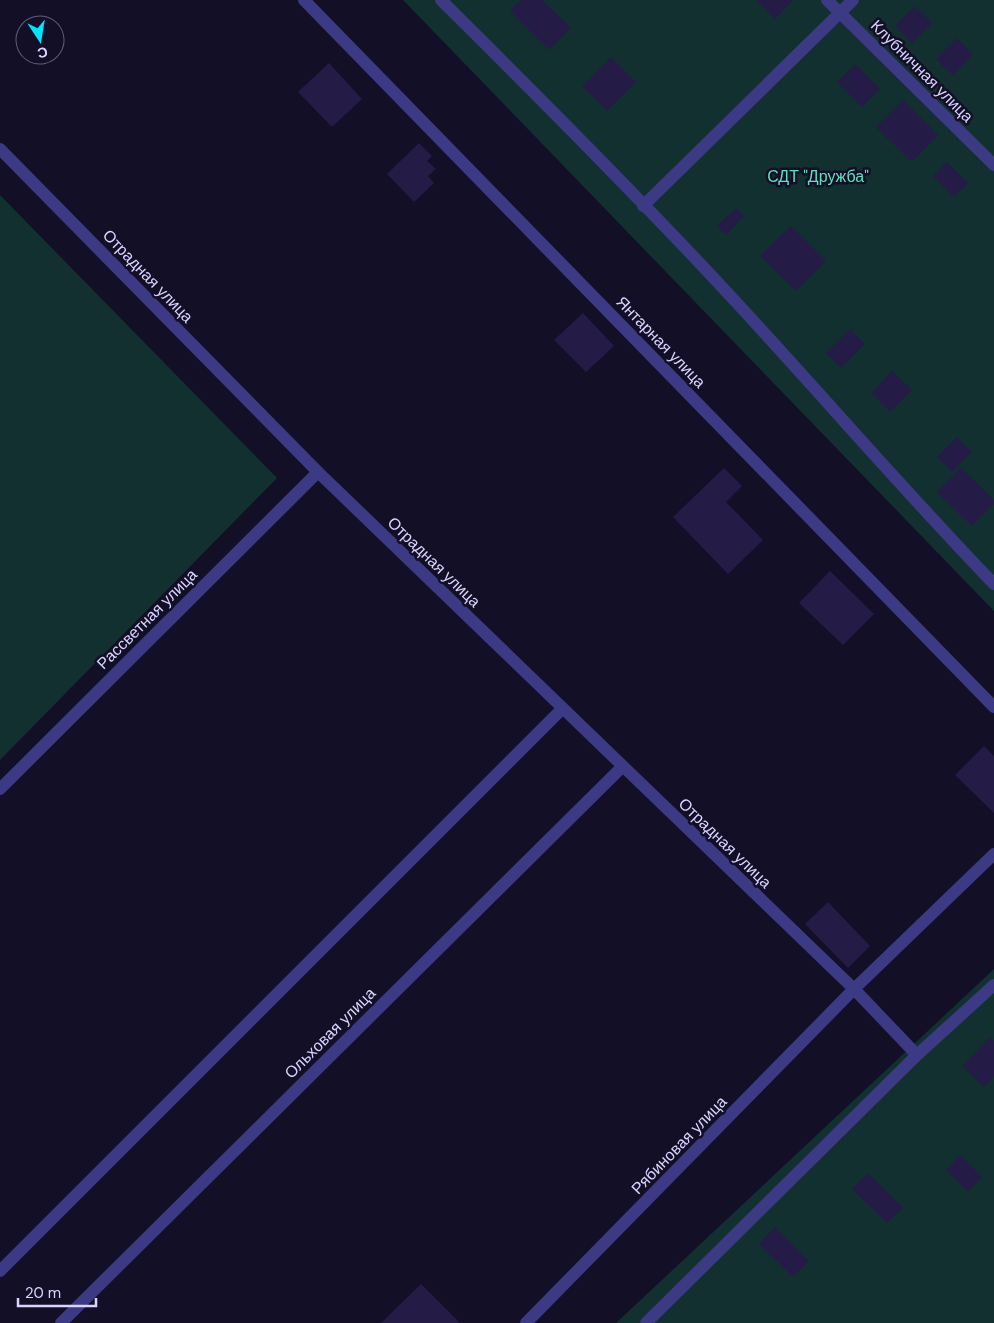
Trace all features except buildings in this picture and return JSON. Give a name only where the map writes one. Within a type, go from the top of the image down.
[{"type":"street","name":"Янтарная улица","points":[[304,0],[994,707]]},
{"type":"street","points":[[441,0],[522,80],[734,300],[928,516],[994,584]]},
{"type":"street","name":"Клубничная улица","points":[[827,0],[994,165]]},
{"type":"street","points":[[643,206],[854,0]]},
{"type":"street","name":"Отрадная улица","points":[[0,148],[318,472],[854,989],[917,1055]]},
{"type":"street","name":"Рассветная улица","points":[[0,789],[318,472]]},
{"type":"street","points":[[0,1271],[562,709]]},
{"type":"street","name":"Ольховая улица","points":[[61,1323],[622,767]]},
{"type":"street","name":"Рябиновая улица","points":[[526,1323],[854,989],[994,854]]},
{"type":"street","points":[[646,1323],[917,1055],[994,985]]},
{"type":"green space","name":"СДТ \"Дружба\"","points":[[403,0],[994,0],[994,611]]},
{"type":"green space","points":[[0,195],[277,478],[0,760]]},
{"type":"green space","points":[[994,969],[994,1323],[616,1323]]}]
